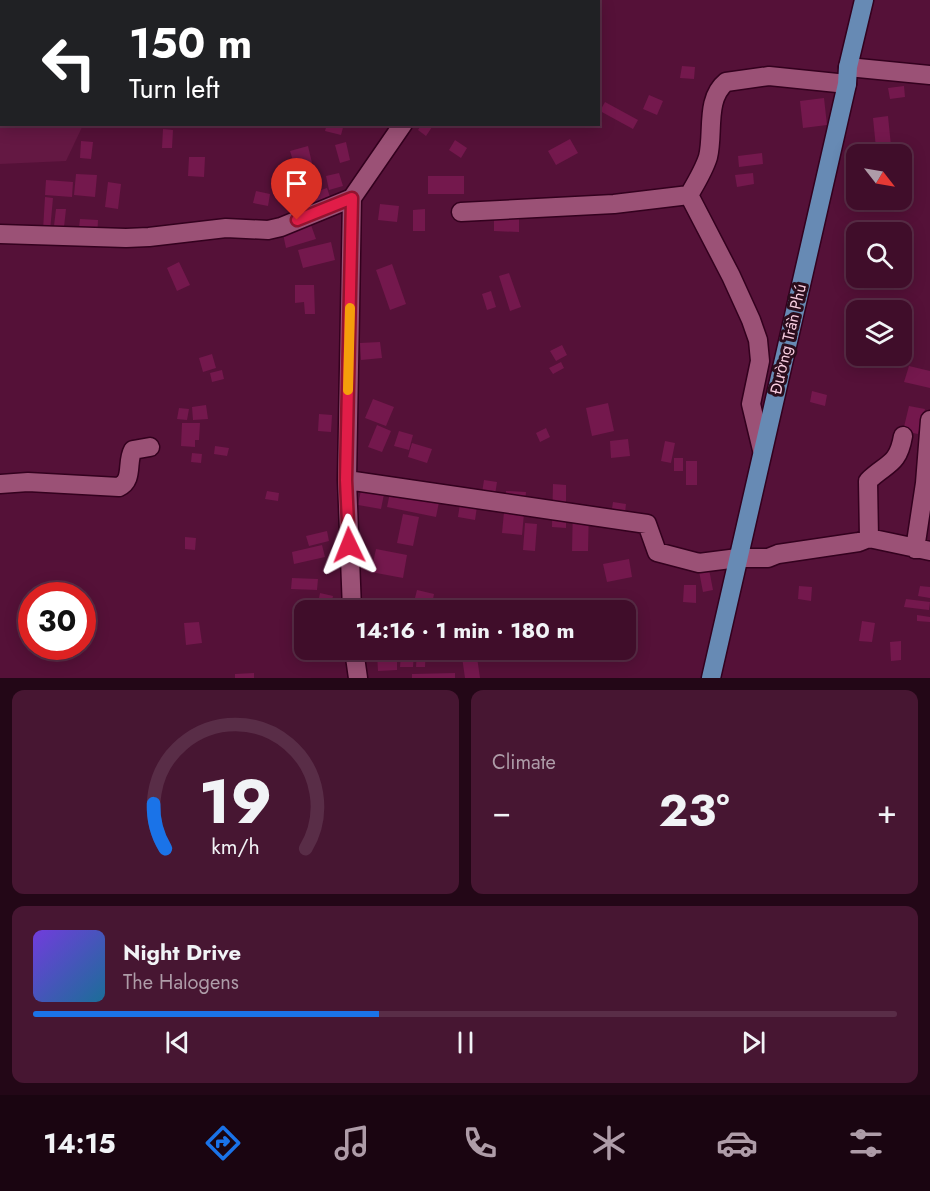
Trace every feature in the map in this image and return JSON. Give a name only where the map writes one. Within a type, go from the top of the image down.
[{"type":"main road","name":"Đường Trần Phú","points":[[711,678],[864,0]]},
{"type":"street","points":[[689,195],[708,159],[716,92],[726,82],[769,76],[930,75]]},
{"type":"street","points":[[0,234],[137,237],[226,228],[268,230],[281,227],[352,198],[402,126]]},
{"type":"street","points":[[461,212],[614,204],[689,195]]},
{"type":"street","points":[[689,195],[731,276],[758,340],[760,361],[751,404],[762,450]]},
{"type":"street","points":[[352,198],[346,480],[352,600]]},
{"type":"street","points":[[346,480],[647,524],[657,552],[699,563],[738,558],[768,558],[778,554],[859,542],[869,538],[923,550],[930,420]]},
{"type":"street","points":[[869,538],[868,481],[895,459],[903,436]]},
{"type":"street","points":[[0,484],[28,482],[119,487],[124,485],[128,479],[130,454],[133,450],[150,447]]},
{"type":"street","points":[[355,660],[358,678]]},
{"type":"shaded area","points":[[0,126],[83,126],[66,161],[0,164]]},
{"type":"building","points":[[682,66],[695,67],[694,79],[680,78]]},
{"type":"building","points":[[904,86],[905,97],[890,99],[888,88]]},
{"type":"building","points":[[649,95],[663,101],[657,115],[643,109]]},
{"type":"building","points":[[824,98],[827,125],[803,128],[800,101]]},
{"type":"building","points":[[605,102],[638,120],[633,129],[600,111]]},
{"type":"building","points":[[888,116],[891,144],[876,144],[873,118]]},
{"type":"building","points":[[326,126],[343,126],[341,135],[325,131]]},
{"type":"building","points":[[421,126],[432,127],[426,136],[418,130]]},
{"type":"building","points":[[163,129],[173,130],[172,148],[162,148]]},
{"type":"building","points":[[570,139],[578,153],[556,165],[548,151]]},
{"type":"building","points":[[455,140],[467,148],[461,158],[449,150]]},
{"type":"building","points":[[81,141],[93,142],[91,159],[80,158]]},
{"type":"building","points":[[346,142],[350,160],[340,163],[335,145]]},
{"type":"building","points":[[308,146],[312,163],[295,167],[290,151]]},
{"type":"building","points":[[762,153],[763,164],[739,167],[738,156]]},
{"type":"building","points":[[189,157],[205,157],[204,177],[188,176]]},
{"type":"building","points":[[339,173],[343,186],[329,190],[326,176]]},
{"type":"building","points":[[753,173],[754,184],[737,187],[735,175]]},
{"type":"building","points":[[76,174],[97,175],[95,197],[74,195]]},
{"type":"building","points":[[428,176],[464,176],[464,194],[428,194]]},
{"type":"building","points":[[46,180],[73,182],[72,197],[45,195]]},
{"type":"building","points":[[108,182],[121,184],[118,209],[105,207]]},
{"type":"building","points":[[297,185],[300,196],[278,201],[275,191]]},
{"type":"building","points":[[327,188],[331,200],[307,207],[303,196]]},
{"type":"building","points":[[256,191],[270,194],[268,206],[253,203]]},
{"type":"building","points":[[45,197],[53,198],[50,231],[43,230]]},
{"type":"building","points":[[380,204],[399,206],[397,222],[378,220]]},
{"type":"building","points":[[56,209],[66,209],[64,227],[54,226]]},
{"type":"building","points":[[425,209],[425,231],[413,231],[413,210]]},
{"type":"building","points":[[80,219],[98,220],[97,239],[78,237]]},
{"type":"building","points":[[494,219],[519,219],[519,232],[494,231]]},
{"type":"building","points":[[311,225],[316,239],[286,248],[283,234]]},
{"type":"building","points":[[331,242],[335,260],[303,268],[298,250]]},
{"type":"building","points":[[179,262],[190,285],[177,291],[167,268]]},
{"type":"building","points":[[392,264],[406,304],[390,310],[376,270]]},
{"type":"building","points":[[509,273],[521,307],[510,311],[499,276]]},
{"type":"building","points":[[295,285],[314,285],[315,314],[305,314],[304,302],[295,303]]},
{"type":"building","points":[[491,291],[496,307],[487,310],[482,294]]},
{"type":"building","points":[[380,342],[382,358],[361,360],[360,343]]},
{"type":"building","points":[[562,345],[567,355],[556,361],[550,351]]},
{"type":"building","points":[[212,354],[216,368],[203,372],[199,358]]},
{"type":"building","points":[[561,362],[564,368],[553,374],[549,368]]},
{"type":"building","points":[[909,366],[930,371],[930,388],[904,382]]},
{"type":"building","points":[[222,370],[224,379],[212,382],[210,373]]},
{"type":"building","points":[[812,391],[827,395],[825,406],[810,402]]},
{"type":"building","points":[[373,399],[394,407],[386,426],[365,418]]},
{"type":"building","points":[[608,403],[614,431],[592,436],[586,408]]},
{"type":"building","points":[[206,405],[208,419],[193,420],[192,407]]},
{"type":"building","points":[[909,406],[925,409],[918,434],[903,431]]},
{"type":"building","points":[[179,408],[189,409],[187,420],[177,419]]},
{"type":"building","points":[[319,414],[332,415],[331,432],[318,431]]},
{"type":"building","points":[[182,423],[200,423],[199,440],[195,440],[195,447],[181,446]]},
{"type":"building","points":[[377,425],[391,431],[382,452],[368,447]]},
{"type":"building","points":[[546,428],[550,437],[540,442],[536,433]]},
{"type":"building","points":[[399,431],[413,435],[409,450],[394,446]]},
{"type":"building","points":[[628,439],[630,456],[611,458],[610,441]]},
{"type":"building","points":[[665,441],[675,443],[671,463],[661,461]]},
{"type":"building","points":[[412,443],[432,449],[427,463],[408,457]]},
{"type":"building","points":[[215,446],[229,448],[227,456],[214,454]]},
{"type":"building","points":[[192,453],[202,454],[201,463],[191,462]]},
{"type":"building","points":[[674,458],[683,458],[683,471],[674,471]]},
{"type":"building","points":[[686,461],[697,461],[697,485],[686,485]]},
{"type":"building","points":[[363,480],[386,484],[381,509],[358,505]]},
{"type":"building","points":[[484,480],[497,482],[493,508],[480,506]]},
{"type":"building","points":[[392,483],[441,492],[436,517],[387,507]]},
{"type":"building","points":[[553,484],[566,485],[566,528],[552,527]]},
{"type":"building","points":[[267,491],[279,493],[278,501],[265,499]]},
{"type":"building","points":[[506,491],[526,492],[522,535],[502,533]]},
{"type":"building","points":[[461,497],[478,500],[475,520],[458,517]]},
{"type":"building","points":[[613,502],[626,504],[623,531],[609,529]]},
{"type":"building","points":[[573,506],[589,507],[588,551],[572,551]]},
{"type":"building","points":[[403,514],[419,517],[413,546],[397,543]]},
{"type":"building","points":[[525,523],[537,524],[535,551],[523,550]]},
{"type":"building","points":[[327,531],[329,541],[309,546],[306,536]]},
{"type":"building","points":[[185,537],[196,538],[195,550],[185,549]]},
{"type":"building","points":[[322,545],[325,557],[294,564],[292,552]]},
{"type":"building","points":[[376,549],[407,555],[403,578],[371,572]]},
{"type":"building","points":[[629,559],[632,577],[607,582],[603,564]]},
{"type":"building","points":[[708,564],[713,590],[703,592],[698,566]]},
{"type":"building","points":[[292,578],[318,579],[317,590],[291,589]]},
{"type":"building","points":[[684,585],[696,585],[696,603],[683,602]]},
{"type":"building","points":[[799,586],[812,587],[811,601],[798,599]]},
{"type":"building","points":[[920,586],[930,587],[930,598],[918,596]]},
{"type":"building","points":[[417,590],[434,594],[433,600],[414,600]]},
{"type":"building","points":[[320,593],[333,596],[332,600],[319,600]]},
{"type":"building","points":[[906,599],[930,602],[929,610],[904,607]]},
{"type":"building","points":[[917,615],[930,617],[930,622],[917,621]]},
{"type":"building","points":[[862,621],[875,623],[872,642],[859,641]]},
{"type":"building","points":[[199,622],[202,643],[186,645],[184,623]]},
{"type":"building","points":[[901,641],[901,660],[891,661],[890,642]]},
{"type":"building","points":[[377,660],[397,660],[397,670],[378,671]]},
{"type":"building","points":[[400,660],[414,660],[413,667],[400,667]]},
{"type":"building","points":[[416,660],[425,660],[425,667],[416,667]]},
{"type":"building","points":[[462,660],[477,660],[480,678],[465,678]]},
{"type":"building","points":[[254,673],[254,678],[235,678],[235,674]]},
{"type":"building","points":[[455,673],[455,678],[412,678],[412,674]]},
{"type":"slow traffic","points":[[348,390],[350,308]]},
{"type":"route","points":[[297,220],[352,198],[346,480],[349,545]]}]
